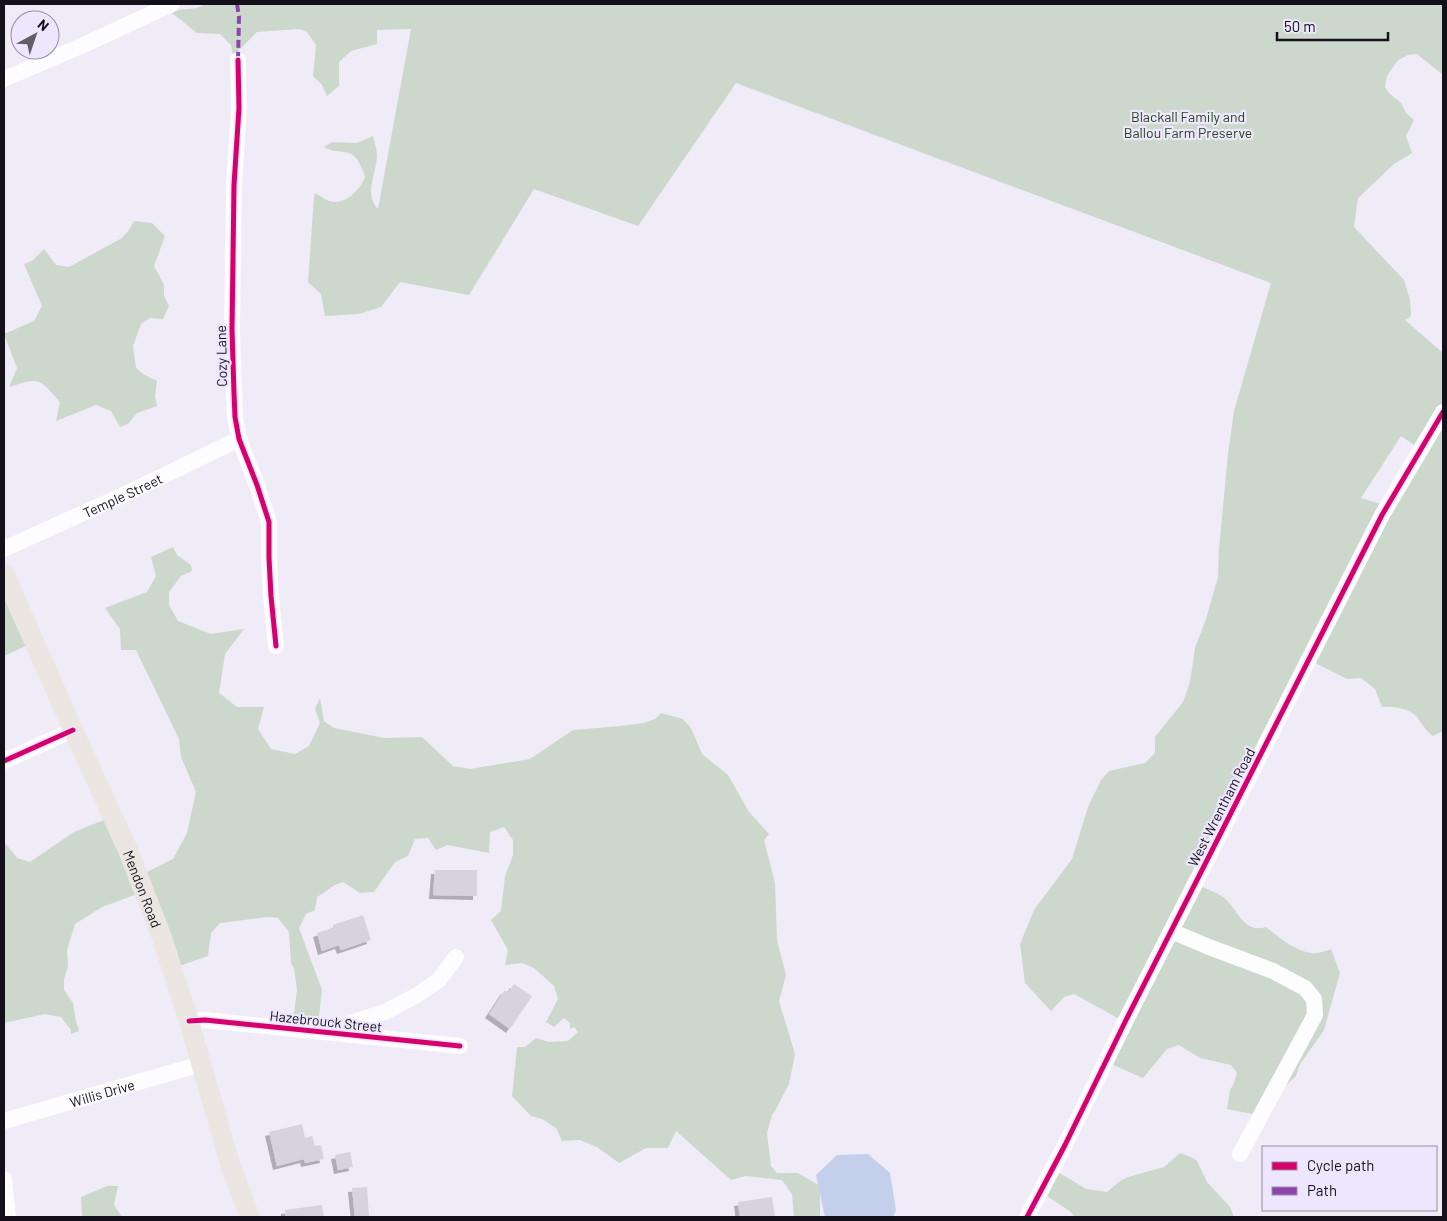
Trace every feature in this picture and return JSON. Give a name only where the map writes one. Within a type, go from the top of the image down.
[{"type":"main road","name":"Mendon Road","points":[[4,573],[128,850],[162,935],[231,1167],[250,1217]]},
{"type":"street","points":[[4,79],[88,43],[165,5]]},
{"type":"street","name":"Cozy Lane","points":[[238,60],[239,108],[234,185],[232,330],[235,417],[240,439],[258,485],[269,522],[270,596],[276,646]]},
{"type":"street","name":"West Wrentham Road","points":[[1027,1217],[1382,515],[1443,412]]},
{"type":"street","name":"Temple Street","points":[[4,549],[240,439]]},
{"type":"street","points":[[4,761],[73,730]]},
{"type":"street","points":[[1171,931],[1273,971],[1305,988],[1314,999],[1315,1015],[1240,1154]]},
{"type":"street","name":"Hazebrouck Street","points":[[323,1031],[385,1012],[417,995],[439,980],[456,957]]},
{"type":"street","name":"Hazebrouck Street","points":[[189,1021],[205,1020],[460,1046]]},
{"type":"street","name":"Willis Drive","points":[[4,1121],[201,1064]]},
{"type":"street","points":[[4,1179],[8,1217]]},
{"type":"green space","name":"Blackall Family and Ballou Farm Preserve","points":[[205,4],[1443,4],[1443,75],[1417,54],[1408,55],[1398,60],[1387,76],[1385,87],[1414,120],[1406,136],[1412,153],[1394,164],[1358,198],[1354,227],[1404,280],[1410,300],[1411,314],[1405,320],[1443,353],[1443,731],[1433,736],[1410,711],[1396,707],[1382,707],[1375,689],[1361,678],[1347,679],[1309,660],[1198,885],[1223,897],[1246,924],[1251,927],[1266,927],[1287,943],[1311,953],[1331,949],[1340,973],[1324,1030],[1299,1066],[1296,1076],[1263,1106],[1257,1115],[1227,1109],[1230,1090],[1237,1073],[1231,1065],[1200,1058],[1179,1045],[1167,1049],[1143,1078],[1111,1064],[1123,1021],[1074,994],[1064,997],[1051,1011],[1025,983],[1020,944],[1034,910],[1072,859],[1088,807],[1101,780],[1109,771],[1145,763],[1155,753],[1155,737],[1183,702],[1190,682],[1195,648],[1206,619],[1218,577],[1228,454],[1234,411],[1271,283],[736,83],[638,226],[534,189],[469,295],[400,282],[381,307],[359,314],[325,316],[321,294],[308,282],[315,193],[329,201],[341,201],[356,192],[365,177],[355,157],[346,152],[324,147],[332,142],[357,143],[373,136],[377,155],[371,190],[374,203],[378,209],[411,29],[377,30],[377,44],[351,51],[339,62],[339,86],[327,96],[322,85],[313,76],[316,45],[307,32],[299,29],[257,32],[233,56],[231,45],[220,34],[197,33],[172,13]],"holes":[[[1401,436],[1419,448],[1384,505],[1361,498]]]},
{"type":"green space","points":[[134,221],[152,223],[165,236],[154,266],[164,285],[164,296],[169,306],[163,319],[150,318],[141,324],[133,346],[136,368],[157,381],[155,396],[157,406],[137,413],[128,424],[120,427],[111,411],[96,405],[56,421],[60,402],[43,384],[33,381],[9,387],[17,368],[4,334],[34,321],[42,306],[24,264],[32,261],[44,249],[56,265],[69,267],[122,238]]},
{"type":"green space","points":[[173,547],[177,555],[191,565],[192,571],[181,576],[169,592],[169,605],[178,621],[211,634],[244,629],[225,654],[219,693],[237,707],[264,707],[258,729],[271,749],[295,754],[309,746],[320,723],[315,709],[320,698],[324,721],[334,728],[384,738],[422,737],[453,766],[470,769],[530,759],[573,730],[644,723],[655,719],[661,713],[683,719],[691,728],[702,754],[728,775],[749,812],[769,834],[764,840],[775,883],[777,940],[786,975],[779,1001],[795,1054],[789,1084],[772,1115],[767,1133],[771,1166],[777,1173],[798,1173],[820,1186],[820,1217],[794,1217],[792,1194],[782,1180],[746,1176],[731,1180],[676,1131],[668,1148],[646,1148],[619,1163],[597,1147],[580,1140],[562,1141],[556,1128],[542,1119],[531,1116],[512,1096],[517,1047],[525,1047],[536,1038],[549,1042],[568,1041],[578,1032],[574,1027],[570,1029],[570,1023],[564,1018],[554,1027],[546,1022],[558,999],[554,986],[534,968],[522,963],[505,965],[508,950],[491,920],[501,911],[505,876],[513,855],[513,840],[504,827],[490,832],[489,853],[448,845],[436,850],[428,838],[415,839],[408,856],[395,862],[374,892],[360,893],[343,882],[317,897],[315,910],[306,914],[299,928],[322,990],[317,1033],[292,1029],[297,990],[294,968],[291,963],[289,932],[278,918],[267,917],[220,923],[211,933],[208,956],[171,969],[140,893],[102,907],[75,924],[67,950],[68,967],[64,979],[64,990],[73,1003],[79,1031],[71,1034],[71,1030],[61,1017],[45,1014],[4,1023],[4,845],[6,844],[17,858],[30,862],[74,832],[104,820],[137,877],[173,859],[187,833],[196,792],[181,757],[179,739],[136,650],[121,650],[120,629],[105,608],[147,592],[156,576],[151,557]]},
{"type":"green space","points":[[4,584],[30,644],[4,656]]},
{"type":"green space","points":[[1180,1153],[1197,1161],[1207,1182],[1230,1207],[1234,1217],[1074,1217],[1071,1212],[1041,1192],[1053,1169],[1086,1189],[1107,1192],[1128,1177],[1164,1167]]},
{"type":"green space","points":[[107,1186],[118,1186],[114,1205],[122,1217],[82,1217],[81,1197]]},
{"type":"water","points":[[868,1154],[890,1173],[896,1210],[893,1217],[825,1217],[816,1175],[837,1155]]},
{"type":"building","points":[[435,870],[477,870],[477,896],[433,895]]},
{"type":"building","points":[[363,915],[371,940],[341,950],[339,945],[322,951],[317,933],[333,928],[333,925]]},
{"type":"building","points":[[514,984],[532,996],[510,1029],[489,1014],[505,990],[508,993]]},
{"type":"building","points":[[302,1124],[305,1138],[312,1136],[315,1146],[321,1145],[324,1159],[305,1163],[304,1159],[277,1166],[269,1132]]},
{"type":"building","points":[[350,1152],[353,1167],[338,1170],[335,1155]]},
{"type":"building","points":[[367,1187],[369,1217],[355,1217],[352,1188]]},
{"type":"building","points":[[772,1197],[775,1217],[740,1217],[738,1202]]},
{"type":"building","points":[[322,1205],[324,1217],[285,1217],[285,1210]]},
{"type":"marked path","points":[[237,4],[239,17],[238,60]]},
{"type":"cycle path","points":[[238,60],[239,108],[234,185],[232,330],[235,417],[239,439],[269,522],[271,596],[276,646]]},
{"type":"cycle path","points":[[1027,1217],[1382,515],[1443,412]]},
{"type":"cycle path","points":[[4,761],[73,730]]},
{"type":"cycle path","points":[[189,1021],[205,1020],[460,1046]]}]
